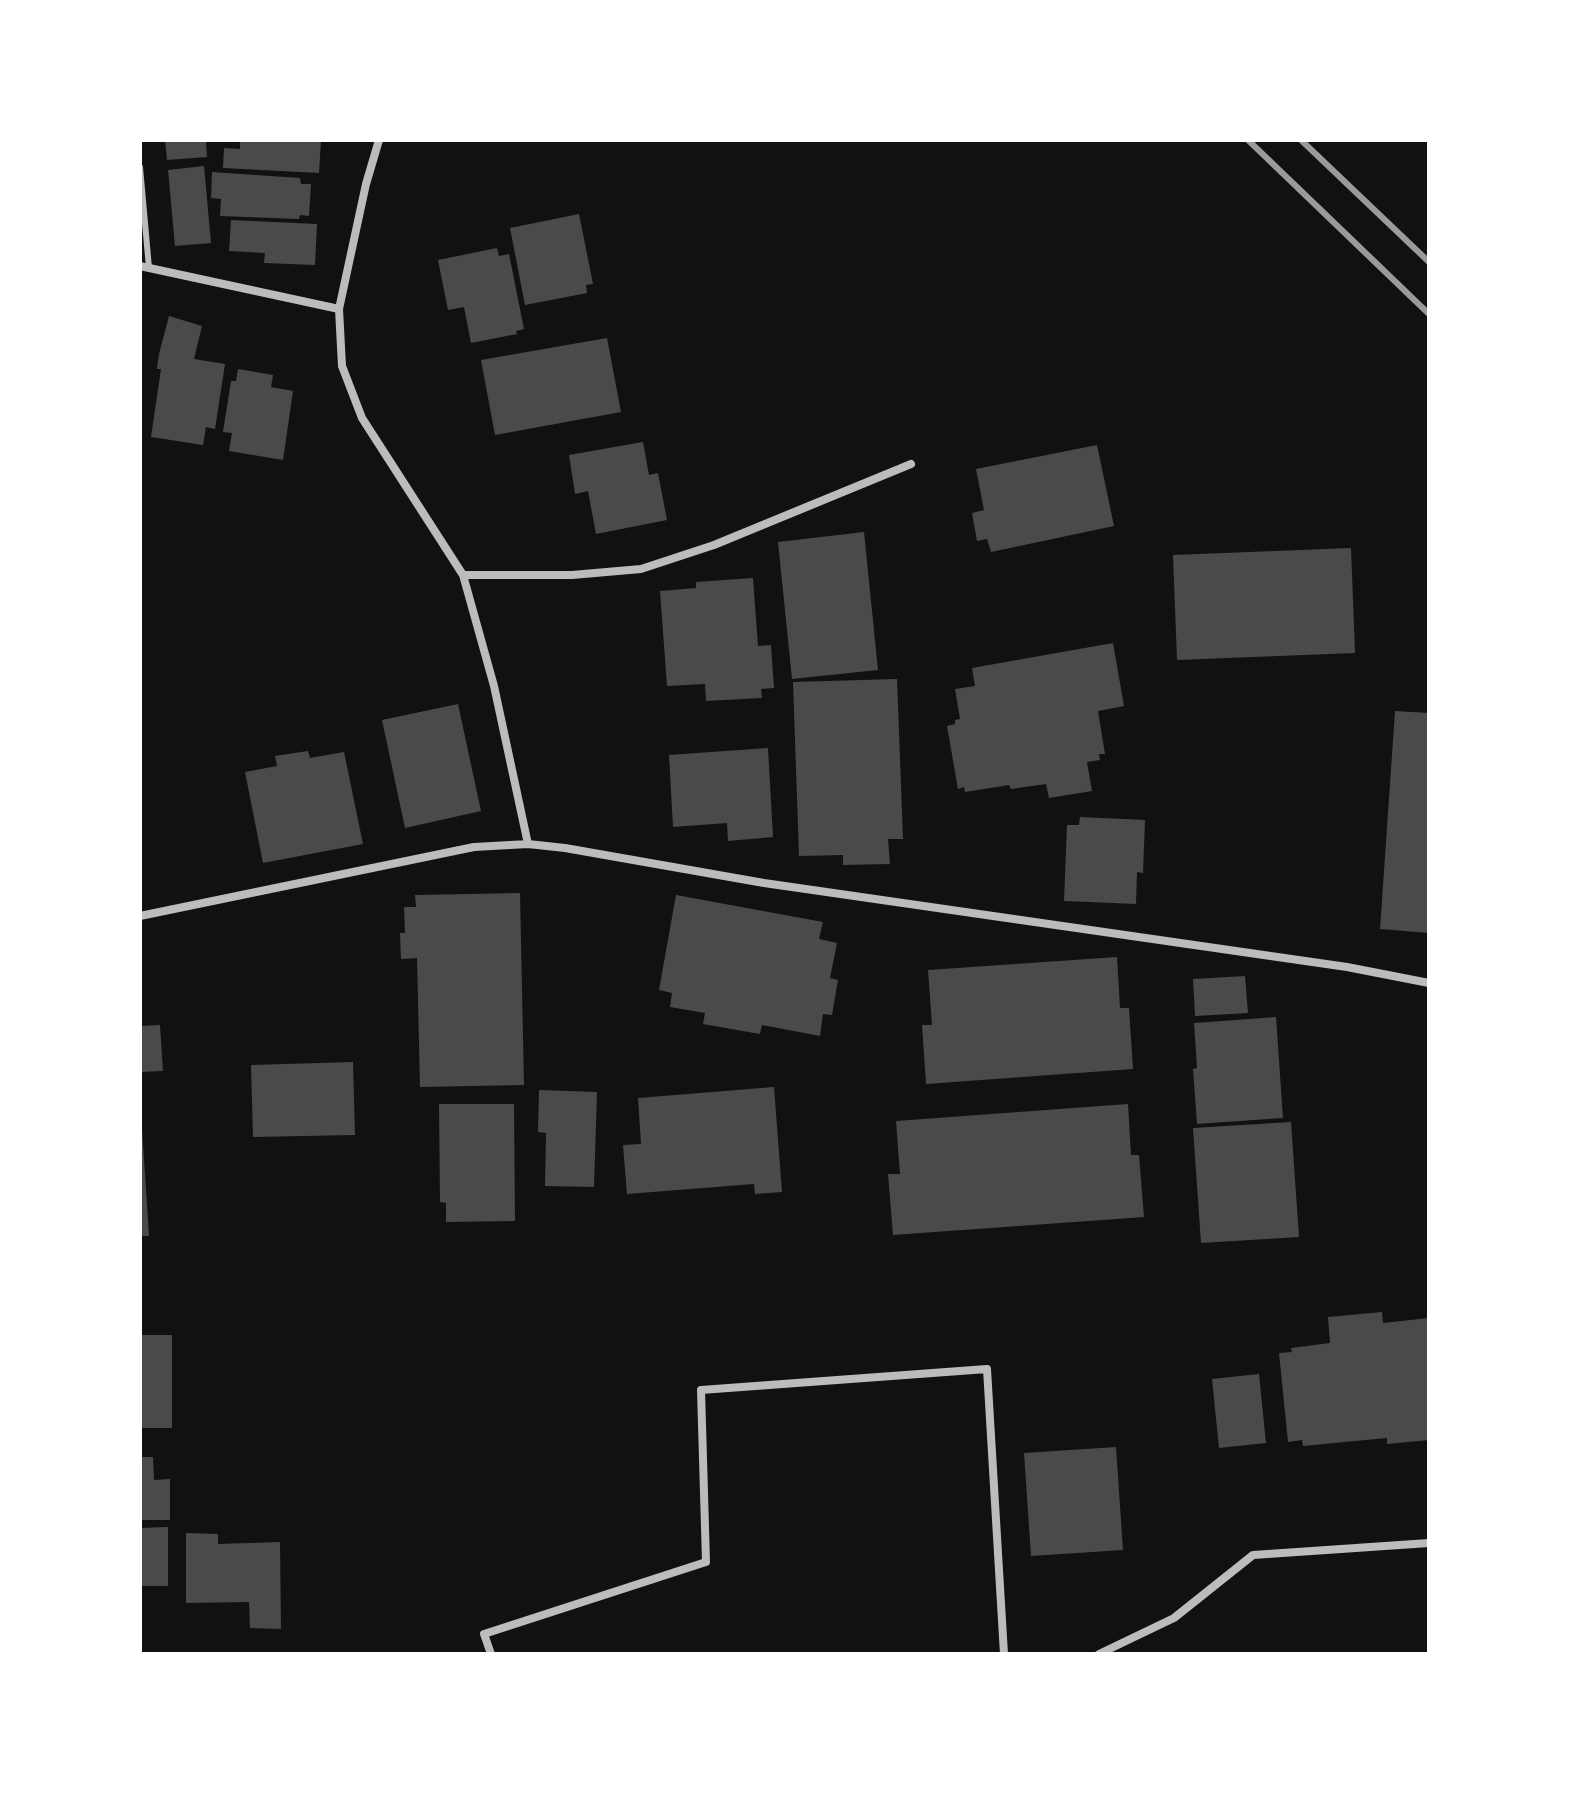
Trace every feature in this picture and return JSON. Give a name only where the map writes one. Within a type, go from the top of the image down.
[{"type":"street","points":[[379,140],[366,184],[339,309],[342,366],[362,418],[463,575],[494,686],[528,844]]},
{"type":"street","points":[[144,267],[339,309]]},
{"type":"street","points":[[463,575],[572,575],[641,569],[714,545],[911,464]]},
{"type":"street","points":[[140,916],[474,847],[528,844],[780,885],[1347,967],[1429,983]]},
{"type":"street","points":[[491,1654],[484,1634],[706,1562],[701,1390],[987,1369],[1004,1654]]},
{"type":"street","points":[[1099,1654],[1174,1618],[1253,1555],[1429,1543]]},
{"type":"lane","points":[[140,167],[144,267]]},
{"type":"building","points":[[165,140],[206,140],[207,157],[167,160]]},
{"type":"building","points":[[240,140],[321,140],[319,173],[223,168],[224,148],[240,149]]},
{"type":"building","points":[[204,166],[211,243],[175,246],[168,170]]},
{"type":"building","points":[[212,172],[300,178],[301,184],[311,184],[309,216],[300,215],[299,219],[220,216],[221,199],[211,198]]},
{"type":"building","points":[[579,214],[593,284],[586,285],[587,293],[525,305],[510,228]]},
{"type":"building","points":[[231,220],[317,224],[315,265],[264,263],[265,253],[229,251]]},
{"type":"building","points":[[497,248],[499,256],[509,254],[524,329],[516,331],[517,334],[471,343],[464,307],[448,310],[438,260]]},
{"type":"building","points":[[169,316],[202,326],[194,359],[225,364],[215,429],[206,427],[203,445],[151,437],[161,369],[157,369],[159,354]]},
{"type":"building","points":[[607,338],[621,412],[495,435],[481,360]]},
{"type":"building","points":[[238,369],[273,375],[271,387],[293,391],[283,460],[229,451],[232,433],[223,432],[231,381],[236,381]]},
{"type":"building","points":[[643,442],[649,475],[658,473],[667,520],[596,534],[588,491],[575,494],[569,455]]},
{"type":"building","points":[[1097,445],[1114,526],[991,552],[987,539],[977,541],[972,513],[984,510],[976,469]]},
{"type":"building","points":[[864,532],[878,670],[792,679],[778,542]]},
{"type":"building","points":[[1351,548],[1355,653],[1177,660],[1173,555]]},
{"type":"building","points":[[753,578],[758,646],[771,645],[774,688],[761,689],[762,698],[706,701],[705,684],[667,686],[660,591],[696,588],[696,582]]},
{"type":"building","points":[[1113,643],[1124,706],[1098,711],[1105,754],[1099,754],[1100,760],[1087,762],[1092,791],[1049,798],[1046,784],[1011,789],[1009,785],[965,792],[964,787],[958,789],[947,726],[960,719],[955,689],[975,686],[972,668]]},
{"type":"building","points":[[897,679],[903,839],[888,839],[890,864],[843,865],[843,855],[799,856],[793,682]]},
{"type":"building","points":[[458,704],[481,811],[405,828],[382,720]]},
{"type":"building","points":[[1395,711],[1429,713],[1429,933],[1380,929]]},
{"type":"building","points":[[768,748],[773,837],[728,841],[727,823],[673,827],[669,755]]},
{"type":"building","points":[[308,751],[310,758],[344,752],[363,844],[263,863],[245,772],[277,766],[275,756]]},
{"type":"building","points":[[1080,817],[1145,820],[1143,873],[1137,872],[1136,904],[1064,901],[1067,825],[1079,825]]},
{"type":"building","points":[[520,893],[524,1085],[420,1087],[417,958],[401,959],[400,933],[405,933],[404,907],[416,907],[415,895]]},
{"type":"building","points":[[676,895],[823,922],[819,939],[837,943],[830,978],[838,980],[832,1015],[823,1014],[820,1036],[762,1025],[760,1034],[703,1024],[705,1013],[670,1007],[672,993],[659,990]]},
{"type":"building","points":[[1117,957],[1120,1008],[1129,1008],[1133,1069],[926,1084],[922,1025],[932,1025],[928,970]]},
{"type":"building","points":[[1245,976],[1248,1013],[1195,1016],[1193,979]]},
{"type":"building","points":[[1276,1017],[1283,1118],[1197,1124],[1194,1023]]},
{"type":"building","points":[[160,1025],[163,1071],[140,1072],[140,1026]]},
{"type":"building","points":[[353,1062],[355,1135],[253,1137],[251,1065]]},
{"type":"building","points":[[774,1087],[782,1192],[755,1194],[754,1184],[627,1194],[623,1145],[641,1144],[638,1098]]},
{"type":"building","points":[[539,1090],[597,1092],[594,1187],[545,1186],[546,1133],[538,1132]]},
{"type":"building","points":[[439,1104],[514,1104],[515,1221],[446,1222],[446,1203],[440,1202]]},
{"type":"building","points":[[1128,1104],[1131,1155],[1139,1155],[1144,1217],[893,1235],[888,1174],[900,1174],[896,1121]]},
{"type":"building","points":[[1291,1122],[1299,1237],[1201,1243],[1193,1128]]},
{"type":"building","points":[[142,1128],[149,1236],[140,1236]]},
{"type":"building","points":[[1382,1312],[1383,1323],[1429,1318],[1429,1440],[1387,1444],[1387,1438],[1303,1446],[1302,1440],[1288,1442],[1279,1353],[1292,1352],[1291,1348],[1330,1343],[1328,1317]]},
{"type":"building","points":[[140,1335],[172,1335],[172,1428],[140,1428]]},
{"type":"building","points":[[1259,1374],[1266,1443],[1219,1448],[1212,1379]]},
{"type":"building","points":[[1116,1447],[1123,1550],[1031,1556],[1024,1453]]},
{"type":"building","points":[[140,1457],[153,1457],[154,1480],[170,1479],[170,1520],[140,1520]]},
{"type":"building","points":[[168,1527],[168,1586],[140,1586],[140,1528]]},
{"type":"building","points":[[186,1533],[218,1534],[218,1544],[280,1542],[281,1629],[250,1628],[249,1602],[186,1603]]},
{"type":"railway","points":[[1248,140],[1429,314]]},
{"type":"railway","points":[[1301,140],[1429,262]]}]
